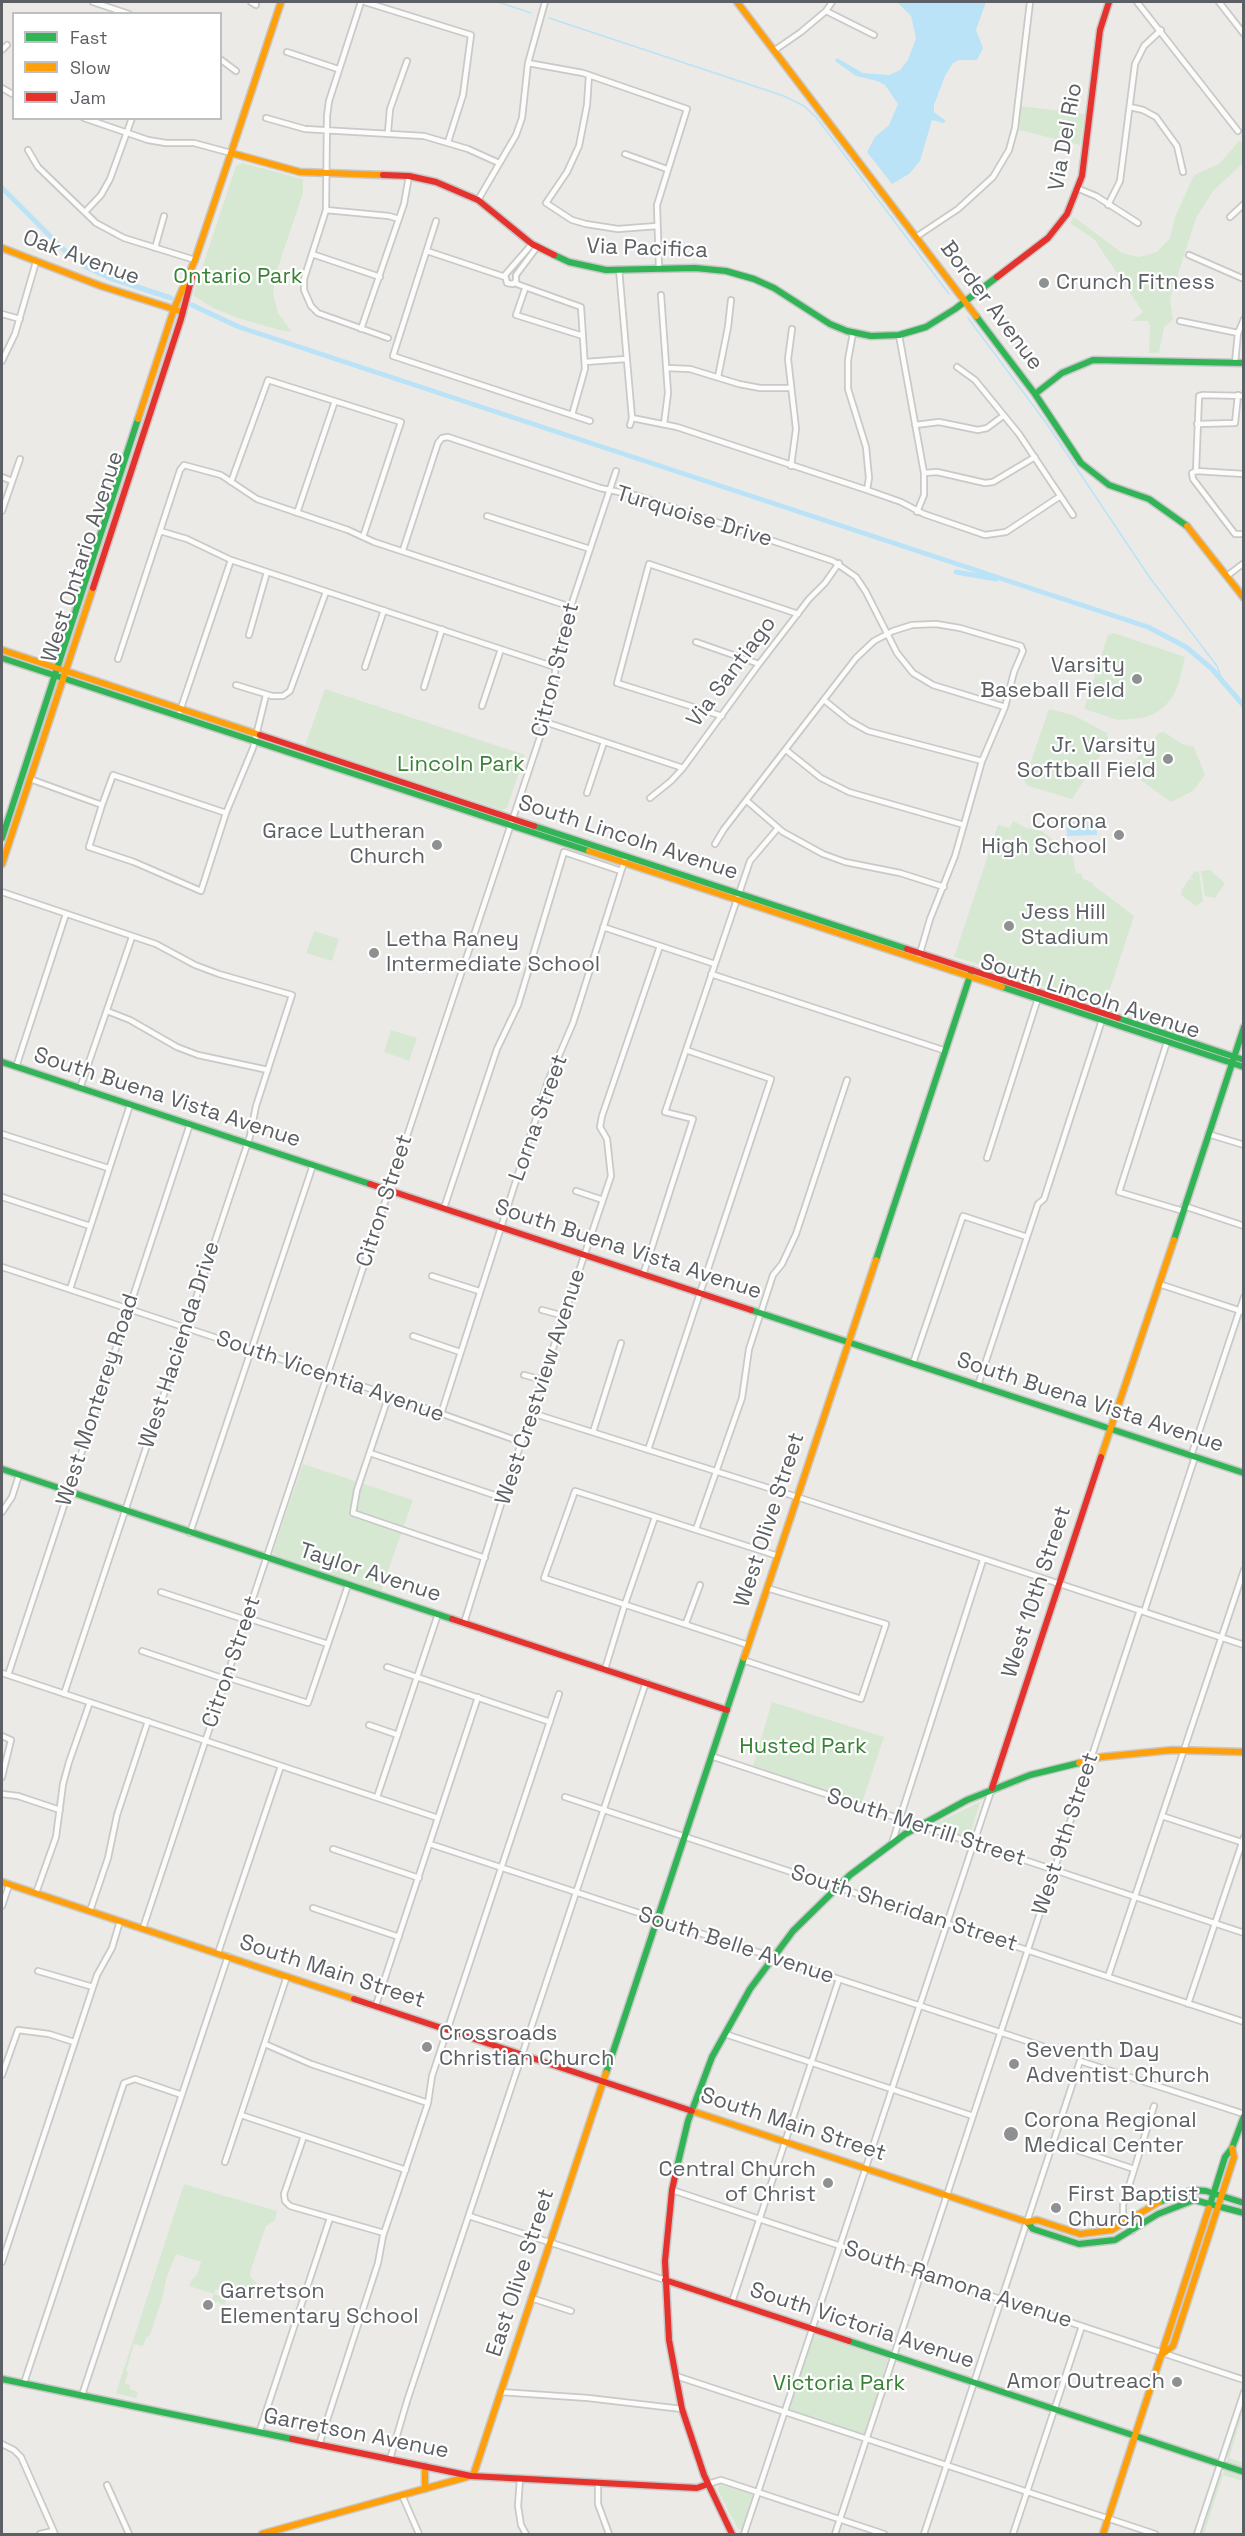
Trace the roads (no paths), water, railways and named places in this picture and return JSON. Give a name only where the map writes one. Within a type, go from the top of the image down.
[{"type":"main road","name":"West Ontario Avenue","points":[[2,838],[174,309],[195,260],[281,2]]},
{"type":"main road","name":"Border Avenue","points":[[737,2],[1035,394],[1081,463],[1109,485],[1149,499],[1178,517],[1191,528],[1244,598]]},
{"type":"main road","name":"Via Del Rio","points":[[964,302],[1048,238],[1067,214],[1078,189],[1100,30],[1109,2]]},
{"type":"main road","name":"Via Pacifica","points":[[231,153],[300,172],[409,176],[436,182],[478,200],[535,245],[558,258],[583,267],[619,270],[711,269],[740,274],[774,288],[830,324],[853,333],[871,336],[899,335],[926,327],[964,302]]},
{"type":"main road","name":"Oak Avenue","points":[[2,248],[36,262],[183,312]]},
{"type":"main road","name":"West Ontario Avenue","points":[[2,864],[183,312],[195,260]]},
{"type":"main road","points":[[1035,394],[1062,373],[1093,360],[1244,363]]},
{"type":"main road","name":"South Lincoln Avenue","points":[[2,650],[55,672]]},
{"type":"main road","name":"South Lincoln Avenue","points":[[2,658],[55,672],[625,859],[1233,1060],[1244,1067]]},
{"type":"main road","name":"West Olive Street","points":[[603,2082],[971,973]]},
{"type":"main road","name":"South Lincoln Avenue","points":[[1039,996],[1167,1042],[1233,1060],[1244,1060]]},
{"type":"main road","name":"West 10th Street","points":[[992,1788],[1244,1027]]},
{"type":"main road","name":"South Buena Vista Avenue","points":[[2,1062],[1244,1473]]},
{"type":"main road","name":"Taylor Avenue","points":[[2,1469],[727,1710]]},
{"type":"main road","points":[[732,2535],[693,2449],[674,2375],[665,2280],[666,2234],[672,2190],[692,2110],[709,2064],[750,1989],[797,1926],[837,1887],[891,1843],[920,1825],[992,1788],[1036,1773],[1090,1759],[1138,1752],[1184,1750],[1244,1752]]},
{"type":"main road","name":"South Main Street","points":[[2,1882],[1027,2222],[1033,2229],[1079,2244],[1115,2240],[1179,2204],[1194,2200],[1244,2213]]},
{"type":"main road","name":"East Olive Street","points":[[472,2476],[603,2082]]},
{"type":"main road","points":[[1103,2535],[1137,2436],[1225,2157],[1232,2148],[1244,2115]]},
{"type":"main road","points":[[1163,2354],[1173,2346],[1234,2157],[1232,2148]]},
{"type":"main road","name":"South Main Street","points":[[1027,2222],[1036,2220],[1080,2234],[1112,2230],[1164,2199],[1193,2190],[1213,2193],[1244,2203]]},
{"type":"main road","name":"South Victoria Avenue","points":[[665,2280],[1244,2472]]},
{"type":"main road","name":"Garretson Avenue","points":[[2,2379],[472,2476],[697,2488],[708,2484]]},
{"type":"main road","points":[[425,2466],[425,2489]]},
{"type":"main road","points":[[262,2535],[472,2476]]},
{"type":"street","points":[[93,2],[123,12]]},
{"type":"street","points":[[251,2],[256,5]]},
{"type":"street","points":[[388,338],[329,318],[310,306],[304,290],[304,279],[326,210],[329,101],[338,69],[363,2],[471,35],[462,95],[448,142]]},
{"type":"street","points":[[478,200],[516,135],[522,118],[528,63],[545,2]]},
{"type":"street","points":[[775,50],[826,11],[832,2]]},
{"type":"street","points":[[916,237],[958,209],[993,177],[1009,150],[1014,128],[1030,2]]},
{"type":"street","points":[[1137,2],[1238,131]]},
{"type":"street","points":[[1219,2],[1244,34]]},
{"type":"street","points":[[826,11],[874,35]]},
{"type":"street","points":[[1108,205],[1120,181],[1133,75],[1138,54],[1161,30]]},
{"type":"street","points":[[2,50],[7,45]]},
{"type":"street","points":[[286,52],[338,69]]},
{"type":"street","points":[[222,60],[236,71]]},
{"type":"street","points":[[388,132],[390,109],[407,61]]},
{"type":"street","points":[[528,63],[590,75],[687,109],[657,205],[659,269]]},
{"type":"street","points":[[590,75],[585,122],[579,146],[567,172],[546,203],[565,216],[586,225],[618,229],[657,226]]},
{"type":"street","points":[[1130,107],[1143,110],[1156,117],[1177,146],[1183,172]]},
{"type":"street","points":[[266,118],[305,129],[388,132],[424,136],[448,142],[500,163]]},
{"type":"street","name":"Via Pacifica","points":[[90,120],[148,140],[166,143],[194,143],[231,153]]},
{"type":"street","points":[[85,212],[106,187],[131,120]]},
{"type":"street","points":[[28,150],[38,167],[85,212],[112,232],[195,260]]},
{"type":"street","points":[[624,154],[667,169]]},
{"type":"street","points":[[361,329],[399,219],[409,176]]},
{"type":"street","points":[[1078,189],[1138,223]]},
{"type":"street","points":[[1230,218],[1244,204]]},
{"type":"street","points":[[326,210],[399,219]]},
{"type":"street","points":[[155,248],[164,216]]},
{"type":"street","points":[[436,221],[393,356],[590,421]]},
{"type":"street","points":[[535,245],[507,275],[508,284],[514,283],[581,308],[585,374],[572,415]]},
{"type":"street","points":[[514,283],[516,275],[535,245]]},
{"type":"street","points":[[427,251],[507,275],[516,275]]},
{"type":"street","points":[[312,254],[380,277]]},
{"type":"street","points":[[1189,255],[1244,279]]},
{"type":"street","points":[[2,361],[20,319],[36,262]]},
{"type":"street","points":[[619,270],[632,418],[630,425]]},
{"type":"street","points":[[525,289],[516,315],[583,336]]},
{"type":"street","points":[[661,296],[668,405],[664,424]]},
{"type":"street","points":[[718,377],[731,300]]},
{"type":"street","points":[[2,314],[20,319]]},
{"type":"street","points":[[1235,363],[1238,333],[1244,319]]},
{"type":"street","points":[[1180,321],[1238,333]]},
{"type":"street","points":[[791,466],[796,429],[788,359],[792,329]]},
{"type":"street","points":[[853,333],[848,360],[848,390],[867,454],[869,478],[867,490]]},
{"type":"street","points":[[899,335],[924,473],[924,495],[917,512]]},
{"type":"street","points":[[585,362],[626,359]]},
{"type":"street","points":[[957,367],[975,380],[1035,457],[1072,515]]},
{"type":"street","points":[[667,368],[690,369],[760,388],[791,388]]},
{"type":"street","points":[[231,482],[268,380],[401,422],[363,537]]},
{"type":"street","points":[[1197,424],[1235,423],[1241,395],[1203,394],[1199,396],[1197,424],[1196,471],[1192,473],[1193,479],[1235,534],[1244,534]]},
{"type":"street","points":[[297,513],[335,401]]},
{"type":"street","points":[[915,425],[939,422],[978,430],[987,428],[1003,416]]},
{"type":"street","points":[[632,418],[664,424],[867,490],[902,502],[917,512],[985,535],[1006,532],[1059,497]]},
{"type":"street","name":"Turquoise Drive","points":[[403,550],[438,443],[441,438],[448,437],[609,490],[638,496],[839,563],[856,577],[902,661],[919,678],[933,685],[1005,707]]},
{"type":"street","points":[[924,473],[937,472],[985,483],[993,482],[1035,457]]},
{"type":"street","points":[[2,511],[20,459]]},
{"type":"street","points":[[118,658],[180,470],[184,465],[221,476],[257,500],[571,607]]},
{"type":"street","name":"Citron Street","points":[[143,1928],[545,722],[561,636],[616,471]]},
{"type":"street","points":[[1196,471],[1244,474]]},
{"type":"street","points":[[2,477],[12,481]]},
{"type":"street","points":[[487,516],[590,549]]},
{"type":"street","points":[[160,531],[187,539],[231,560],[555,667]]},
{"type":"street","points":[[180,713],[231,560]]},
{"type":"street","name":"Via Santiago","points":[[650,798],[671,781],[682,768],[759,663],[839,563]]},
{"type":"street","points":[[1227,576],[1244,563]]},
{"type":"street","points":[[722,716],[617,682],[649,564],[798,614]]},
{"type":"street","points":[[249,635],[267,572]]},
{"type":"street","points":[[236,685],[266,695],[283,696],[290,691],[326,592]]},
{"type":"street","points":[[365,667],[384,610]]},
{"type":"street","points":[[716,844],[724,829],[862,651],[887,634],[912,625],[936,624],[960,628],[1021,646],[1023,651],[1014,672],[1005,707],[982,761],[944,887],[930,919],[919,956]]},
{"type":"street","points":[[424,687],[442,629]]},
{"type":"street","points":[[696,642],[759,663]]},
{"type":"street","points":[[482,706],[501,649]]},
{"type":"street","points":[[226,813],[112,775],[89,847],[134,862],[159,875],[201,891],[226,813],[256,738],[266,695]]},
{"type":"street","points":[[824,700],[850,721],[868,731],[982,761]]},
{"type":"street","points":[[545,722],[682,768]]},
{"type":"street","points":[[587,793],[604,742]]},
{"type":"street","points":[[786,750],[821,778],[849,792],[964,825]]},
{"type":"street","points":[[22,777],[102,805]]},
{"type":"street","points":[[747,801],[778,828],[807,847],[833,858],[900,873],[944,887]]},
{"type":"street","points":[[643,1275],[693,1119],[665,1112],[750,861],[778,828]]},
{"type":"street","points":[[444,1208],[497,1049],[518,1005],[564,852],[621,871]]},
{"type":"street","name":"Lorna Street","points":[[441,1414],[548,1082],[573,1023],[625,859]]},
{"type":"street","points":[[2,892],[132,937],[80,1088]]},
{"type":"street","points":[[16,1067],[66,914]]},
{"type":"street","points":[[603,927],[715,964]]},
{"type":"street","name":"West Hacienda Drive","points":[[64,1694],[247,1143],[292,994],[203,968],[156,944],[132,937]]},
{"type":"street","name":"West Crestview Avenue","points":[[464,1623],[521,1442],[611,1176],[607,1139],[600,1127],[602,1116],[660,946]]},
{"type":"street","points":[[711,974],[946,1051]]},
{"type":"street","points":[[987,1158],[1039,996]]},
{"type":"street","points":[[107,1011],[130,1020],[177,1047],[198,1055],[268,1070]]},
{"type":"street","points":[[978,1384],[1038,1204],[1044,1199],[1102,1020]]},
{"type":"street","points":[[1167,1042],[1119,1192],[1244,1226]]},
{"type":"street","points":[[648,1450],[771,1079],[686,1050]]},
{"type":"street","points":[[696,1529],[742,1398],[749,1348],[773,1275],[782,1264],[796,1234],[847,1080]]},
{"type":"street","points":[[70,1289],[130,1105]]},
{"type":"street","name":"West Monterey Road","points":[[8,1675],[190,1124]]},
{"type":"street","points":[[2,1134],[108,1168]]},
{"type":"street","points":[[1208,1134],[1244,1145]]},
{"type":"street","points":[[190,1533],[313,1165]]},
{"type":"street","points":[[576,1191],[603,1200]]},
{"type":"street","points":[[2,1197],[90,1226]]},
{"type":"street","points":[[913,1363],[963,1216],[1027,1237]]},
{"type":"street","name":"South Vicentia Avenue","points":[[2,1267],[328,1374],[521,1442]]},
{"type":"street","points":[[432,1276],[479,1291]]},
{"type":"street","points":[[1159,1284],[1241,1311]]},
{"type":"street","name":"West 9th Street","points":[[834,2535],[1090,1759],[1142,1611],[1244,1297]]},
{"type":"street","points":[[542,1310],[564,1316]]},
{"type":"street","points":[[413,1336],[460,1352]]},
{"type":"street","points":[[592,1432],[621,1343]]},
{"type":"street","points":[[524,1375],[543,1380]]},
{"type":"street","points":[[389,1395],[357,1490],[353,1513],[485,1558]]},
{"type":"street","points":[[532,1413],[797,1497],[1244,1645]]},
{"type":"street","points":[[370,1453],[503,1498]]},
{"type":"street","points":[[2,1512],[12,1497],[19,1475]]},
{"type":"street","points":[[748,1645],[544,1578],[575,1491],[778,1556]]},
{"type":"street","points":[[605,1669],[655,1517]]},
{"type":"street","points":[[891,1843],[983,1560]]},
{"type":"street","points":[[1108,1977],[1244,1570]]},
{"type":"street","points":[[142,1651],[308,1704],[348,1585]]},
{"type":"street","points":[[686,1623],[700,1585]]},
{"type":"street","points":[[743,1660],[861,1699],[886,1624],[767,1588]]},
{"type":"street","points":[[162,1592],[328,1644]]},
{"type":"street","points":[[377,1797],[438,1614]]},
{"type":"street","points":[[387,1667],[550,1722]]},
{"type":"street","points":[[2,1673],[438,1818]]},
{"type":"street","points":[[390,2459],[646,1682]]},
{"type":"street","points":[[319,2445],[378,2263],[384,2233],[428,2103],[432,2076],[447,2029],[560,1694]]},
{"type":"street","points":[[376,2005],[478,1697]]},
{"type":"street","points":[[36,1893],[56,1837],[63,1784],[90,1702]]},
{"type":"street","points":[[90,1911],[108,1858],[117,1815],[148,1721]]},
{"type":"street","points":[[369,1725],[398,1735]]},
{"type":"street","points":[[2,1736],[11,1740],[2,1777]]},
{"type":"street","name":"South Merrill Street","points":[[711,1756],[1244,1933]]},
{"type":"street","points":[[218,1953],[281,1766]]},
{"type":"street","name":"West 10th Street","points":[[744,2535],[992,1788]]},
{"type":"street","points":[[2,1794],[18,1796],[60,1810]]},
{"type":"street","name":"South Sheridan Street","points":[[565,1797],[1244,2022]]},
{"type":"street","points":[[1162,1816],[1243,1841],[1188,2004]]},
{"type":"street","name":"South Belle Avenue","points":[[429,1844],[1042,2046]]},
{"type":"street","points":[[333,1850],[419,1878]]},
{"type":"street","points":[[2,1906],[9,1885]]},
{"type":"street","points":[[313,1908],[399,1937]]},
{"type":"street","points":[[2,2262],[96,1975],[112,1948],[120,1921]]},
{"type":"street","points":[[82,2395],[228,1956]]},
{"type":"street","points":[[38,1971],[93,1987]]},
{"type":"street","points":[[225,2162],[287,1976]]},
{"type":"street","points":[[732,2302],[839,1979]]},
{"type":"street","points":[[2,2075],[18,2030],[49,2034],[74,2042]]},
{"type":"street","points":[[724,2033],[973,2116]]},
{"type":"street","points":[[265,2044],[311,2064],[428,2103]]},
{"type":"street","points":[[924,2535],[1080,2061],[1244,2115]]},
{"type":"street","points":[[24,2384],[124,2083],[135,2079],[182,2095]]},
{"type":"street","points":[[1132,2231],[1123,2213],[1123,2205],[1154,2106]]},
{"type":"street","points":[[241,2115],[406,2170]]},
{"type":"street","points":[[304,2136],[284,2194],[285,2201],[290,2206],[384,2233]]},
{"type":"street","points":[[1053,2142],[1134,2169]]},
{"type":"street","name":"South Ramona Avenue","points":[[672,2190],[1244,2380]]},
{"type":"street","name":"South Victoria Avenue","points":[[470,2216],[665,2280]]},
{"type":"street","points":[[259,2433],[330,2218]]},
{"type":"street","points":[[531,2298],[571,2311]]},
{"type":"street","points":[[1013,2535],[1082,2326]]},
{"type":"street","points":[[674,2375],[1155,2535]]},
{"type":"street","points":[[500,2392],[588,2398],[682,2409]]},
{"type":"street","points":[[1197,2535],[1244,2392]]},
{"type":"street","points":[[2,2444],[14,2450],[21,2457],[54,2533],[40,2535]]},
{"type":"street","points":[[520,2479],[518,2506],[521,2524],[526,2535]]},
{"type":"street","points":[[708,2484],[721,2480],[884,2535]]},
{"type":"street","points":[[598,2483],[598,2504],[609,2535]]},
{"type":"street","points":[[107,2485],[129,2535]]},
{"type":"street","points":[[402,2494],[419,2535]]},
{"type":"water","points":[[897,2],[986,2],[976,30],[983,48],[977,60],[959,60],[953,63],[945,76],[934,105],[934,112],[946,121],[943,123],[932,120],[920,161],[909,174],[892,184],[867,152],[875,137],[889,125],[898,104],[885,85],[856,76],[835,61],[837,58],[863,73],[889,75],[900,70],[908,60],[916,38],[911,16]]},
{"type":"water","points":[[1096,818],[1097,835],[1067,836],[1066,820]]},
{"type":"waterway","points":[[498,2],[531,13]]},
{"type":"waterway","points":[[549,18],[784,96],[804,106],[816,117],[949,294]]},
{"type":"waterway","points":[[2,188],[63,249],[84,266],[110,278],[171,298]]},
{"type":"waterway","points":[[192,305],[239,327],[1148,627],[1186,647],[1212,669],[1244,706]]},
{"type":"waterway","points":[[968,318],[1047,424],[1150,578],[1217,666],[1222,680]]},
{"type":"waterway","points":[[956,572],[996,579]]},
{"type":"place","name":"Crunch Fitness","points":[[1044,283]]},
{"type":"place","name":"Varsity Baseball Field","points":[[1137,679]]},
{"type":"place","name":"Jr. Varsity Softball Field","points":[[1168,759]]},
{"type":"place","name":"Corona High School","points":[[1119,835]]},
{"type":"place","name":"Grace Lutheran Church","points":[[437,845]]},
{"type":"place","name":"Jess Hill Stadium","points":[[1009,926]]},
{"type":"place","name":"Letha Raney Intermediate School","points":[[374,953]]},
{"type":"place","name":"Crossroads Christian Church","points":[[427,2047]]},
{"type":"place","name":"Seventh Day Adventist Church","points":[[1014,2064]]},
{"type":"place","name":"Corona Regional Medical Center","points":[[1011,2134]]},
{"type":"place","name":"Central Church of Christ","points":[[828,2183]]},
{"type":"place","name":"First Baptist Church","points":[[1056,2208]]},
{"type":"place","name":"Garretson Elementary School","points":[[208,2305]]},
{"type":"place","name":"Amor Outreach","points":[[1177,2382]]},
{"type":"park label","name":"Ontario Park","points":[[238,277]]},
{"type":"park label","name":"Lincoln Park","points":[[461,765]]},
{"type":"park label","name":"Husted Park","points":[[803,1747]]},
{"type":"park label","name":"Victoria Park","points":[[839,2384]]}]
